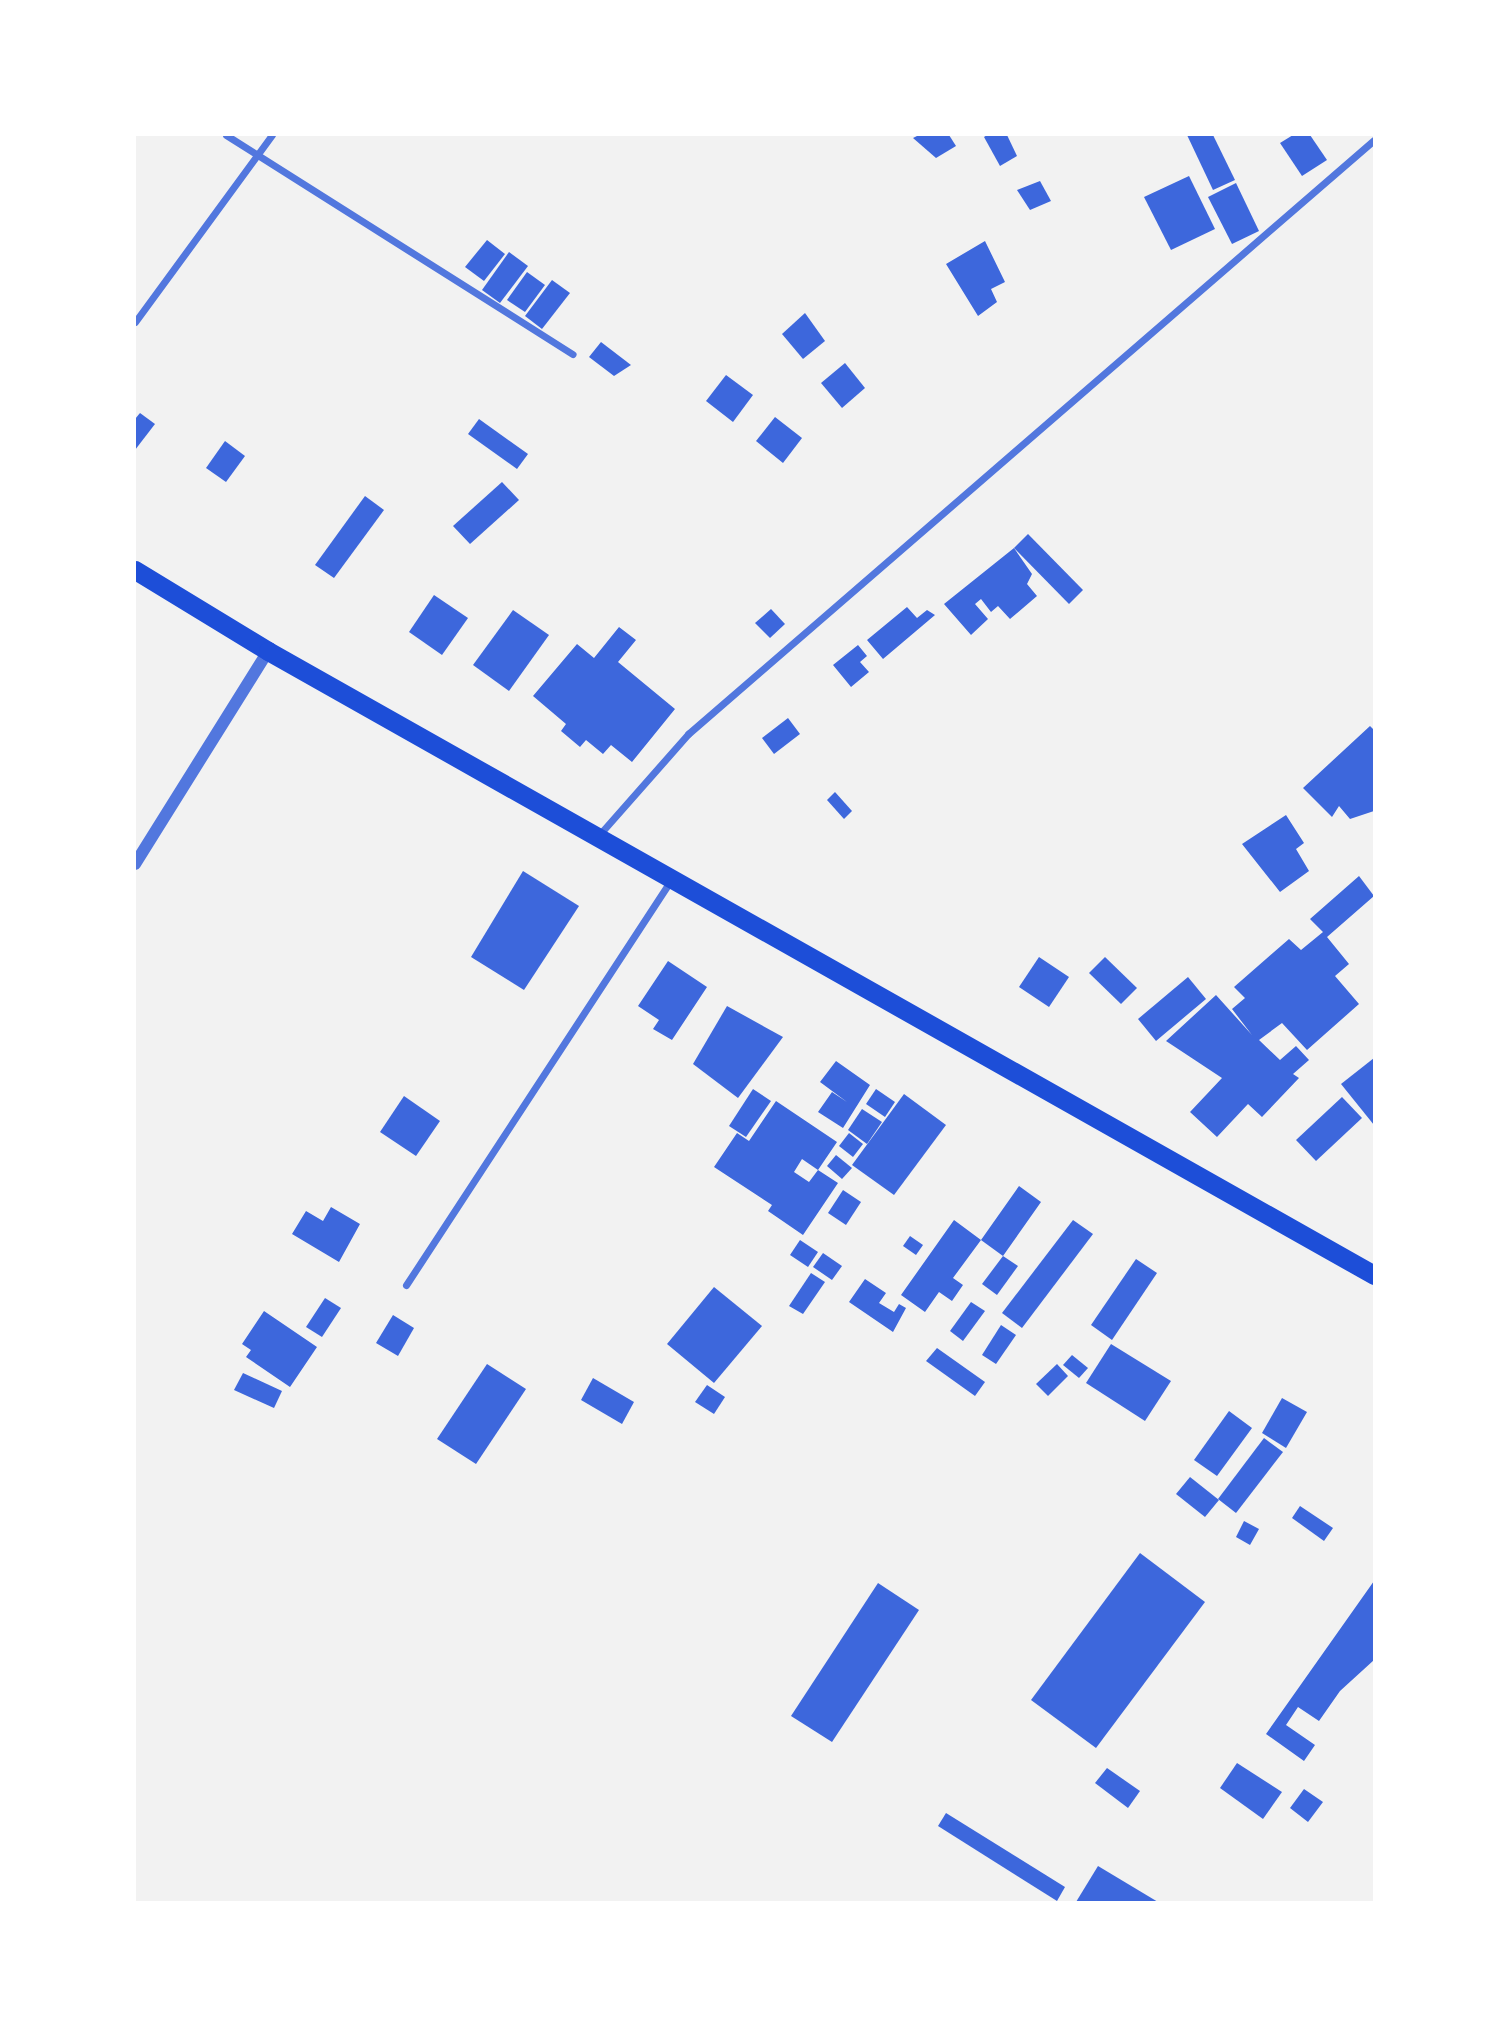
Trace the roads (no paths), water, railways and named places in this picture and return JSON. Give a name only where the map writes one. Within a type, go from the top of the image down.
[{"type":"highway","points":[[135,569],[268,651],[1374,1275]]},
{"type":"street","points":[[226,135],[573,354]]},
{"type":"street","points":[[135,322],[272,135]]},
{"type":"street","points":[[598,835],[688,734],[1374,140]]},
{"type":"street","points":[[135,864],[268,651]]},
{"type":"street","points":[[406,1285],[671,880]]}]
